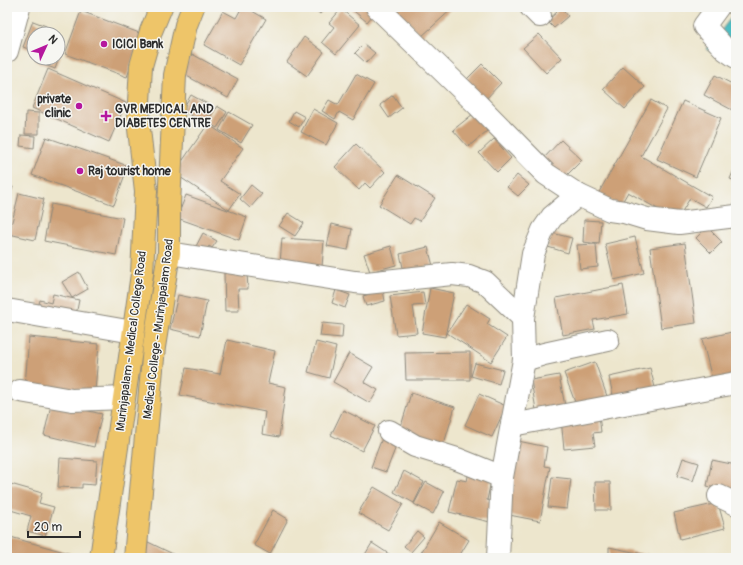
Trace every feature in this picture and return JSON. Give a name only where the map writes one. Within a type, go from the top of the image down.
[{"type":"main road","name":"Murinjapalam - Medical College Road","points":[[101,558],[142,274],[146,190],[138,120],[141,66],[150,32],[161,7]]},
{"type":"main road","name":"Medical College - Murinjapalam Road","points":[[135,558],[154,347],[169,253],[169,206],[175,75],[186,25],[193,7]]},
{"type":"street","points":[[7,51],[19,7]]},
{"type":"street","points":[[377,7],[478,105],[546,174],[578,196],[610,210],[624,212],[647,219],[679,223],[736,216]]},
{"type":"street","points":[[718,7],[704,26],[726,50],[736,57]]},
{"type":"street","points":[[498,558],[502,477],[524,360],[523,318],[533,254],[543,230],[552,217],[578,196]]},
{"type":"street","points":[[169,253],[366,283],[452,274],[469,276],[485,282],[523,318]]},
{"type":"street","points":[[7,310],[134,332]]},
{"type":"street","points":[[524,360],[544,354],[608,340]]},
{"type":"street","points":[[512,425],[736,383]]},
{"type":"street","points":[[20,392],[72,400],[124,398]]},
{"type":"street","points":[[389,431],[415,446],[457,459],[502,477]]},
{"type":"water","points":[[736,11],[736,65],[707,49]]},
{"type":"building","points":[[242,7],[245,7],[266,19],[239,65],[204,45],[223,11],[236,18]]},
{"type":"building","points":[[312,7],[326,7],[320,14]]},
{"type":"building","points":[[349,7],[373,7],[377,10],[367,22]]},
{"type":"building","points":[[398,7],[454,7],[421,37],[396,9]]},
{"type":"building","points":[[552,7],[561,7],[568,16],[554,28],[547,21],[557,12]]},
{"type":"building","points":[[341,9],[360,25],[336,54],[322,42],[334,27],[329,23]]},
{"type":"building","name":"ICICI Bank","points":[[81,11],[142,34],[127,77],[66,54]]},
{"type":"building","points":[[33,21],[46,26],[31,26]]},
{"type":"building","points":[[539,34],[562,58],[546,73],[523,48]]},
{"type":"building","points":[[304,37],[324,52],[307,76],[287,62]]},
{"type":"building","points":[[26,39],[26,48],[23,47]]},
{"type":"building","points":[[364,44],[375,53],[366,63],[355,53]]},
{"type":"building","points":[[192,54],[238,79],[228,98],[181,73]]},
{"type":"building","points":[[482,64],[501,83],[483,102],[463,83]]},
{"type":"building","points":[[48,66],[56,66],[55,69]]},
{"type":"building","points":[[623,67],[645,87],[625,109],[603,89]]},
{"type":"building","name":"private clinic","points":[[48,69],[126,103],[109,142],[32,108]]},
{"type":"building","points":[[356,74],[374,84],[353,120],[339,112],[335,119],[322,111],[329,100],[338,105]]},
{"type":"building","points":[[715,75],[736,86],[736,112],[704,95]]},
{"type":"building","points":[[191,95],[213,107],[204,123],[182,110]]},
{"type":"building","points":[[393,95],[402,108],[389,118],[380,105]]},
{"type":"building","points":[[651,100],[667,109],[641,156],[712,197],[706,207],[690,198],[677,220],[628,192],[620,206],[598,194]]},
{"type":"building","points":[[683,101],[721,118],[696,177],[657,159]]},
{"type":"building","points":[[217,106],[227,112],[217,128],[207,122]]},
{"type":"building","points":[[313,109],[338,123],[326,145],[301,132]]},
{"type":"building","points":[[294,111],[305,117],[299,127],[289,121]]},
{"type":"building","points":[[26,112],[39,113],[39,134],[25,134]]},
{"type":"building","points":[[229,112],[252,125],[241,143],[219,130]]},
{"type":"building","points":[[473,114],[487,131],[468,147],[453,130]]},
{"type":"building","points":[[208,124],[243,148],[220,181],[240,194],[229,210],[174,173]]},
{"type":"building","points":[[21,135],[35,136],[34,148],[20,146]]},
{"type":"building","name":"Raj tourist home","points":[[46,137],[128,166],[114,205],[32,175]]},
{"type":"building","points":[[494,139],[511,158],[497,172],[479,153]]},
{"type":"building","points":[[561,140],[582,160],[562,180],[542,160]]},
{"type":"building","points":[[356,144],[385,172],[370,188],[365,183],[359,190],[335,167]]},
{"type":"building","points":[[736,165],[736,181],[730,179]]},
{"type":"building","points":[[398,175],[435,198],[420,221],[414,218],[410,224],[379,205]]},
{"type":"building","points":[[517,175],[529,185],[518,196],[507,187]]},
{"type":"building","points":[[7,185],[13,187],[7,203]]},
{"type":"building","points":[[251,185],[262,194],[250,208],[240,199]]},
{"type":"building","points":[[19,193],[44,199],[35,240],[9,234]]},
{"type":"building","points":[[186,195],[247,217],[239,240],[177,218]]},
{"type":"building","points":[[51,204],[123,218],[116,255],[44,241]]},
{"type":"building","points":[[288,213],[304,223],[295,236],[279,226]]},
{"type":"building","points":[[584,220],[601,221],[599,244],[583,242]]},
{"type":"building","points":[[332,224],[352,229],[348,250],[327,246]]},
{"type":"building","points":[[707,227],[722,242],[711,253],[696,238]]},
{"type":"building","points":[[203,233],[217,241],[212,248],[209,246],[204,255],[194,250]]},
{"type":"building","points":[[552,233],[572,238],[568,253],[548,247]]},
{"type":"building","points":[[635,237],[644,273],[614,280],[605,244]]},
{"type":"building","points":[[282,238],[324,241],[322,267],[280,264]]},
{"type":"building","points":[[685,243],[696,323],[661,328],[650,248]]},
{"type":"building","points":[[596,244],[598,267],[580,269],[577,245]]},
{"type":"building","points":[[391,246],[396,265],[370,272],[364,254]]},
{"type":"building","points":[[428,247],[433,266],[404,272],[400,254]]},
{"type":"building","points":[[79,272],[88,289],[72,298],[62,282]]},
{"type":"building","points":[[224,273],[247,273],[248,289],[238,289],[239,311],[225,311]]},
{"type":"building","points":[[623,285],[628,314],[593,320],[595,329],[563,335],[556,298]]},
{"type":"building","points":[[430,288],[454,293],[445,337],[422,333]]},
{"type":"building","points":[[336,290],[350,295],[345,308],[332,303]]},
{"type":"building","points":[[383,290],[385,301],[366,306],[363,296]]},
{"type":"building","points":[[423,292],[425,305],[413,306],[417,333],[396,335],[390,296]]},
{"type":"building","points":[[53,294],[79,300],[75,320],[37,312],[40,300],[51,303]]},
{"type":"building","points":[[178,295],[207,301],[200,336],[170,329]]},
{"type":"building","points":[[466,304],[490,319],[487,324],[507,337],[491,362],[447,333]]},
{"type":"building","points":[[322,323],[343,325],[342,338],[320,336]]},
{"type":"building","points":[[736,331],[736,377],[713,383],[702,339]]},
{"type":"building","points":[[29,337],[99,344],[95,391],[25,385]]},
{"type":"building","points":[[227,340],[275,351],[268,383],[286,387],[279,437],[262,434],[265,412],[180,395],[186,368],[220,374]]},
{"type":"building","points":[[316,342],[336,347],[329,378],[308,372]]},
{"type":"building","points":[[470,352],[470,380],[406,380],[405,353]]},
{"type":"building","points":[[349,353],[373,367],[364,382],[378,390],[370,403],[333,382]]},
{"type":"building","points":[[595,362],[608,399],[578,410],[564,373]]},
{"type":"building","points":[[475,363],[503,370],[499,384],[471,376]]},
{"type":"building","points":[[650,368],[656,391],[614,400],[609,377]]},
{"type":"building","points":[[559,375],[566,411],[537,416],[531,380]]},
{"type":"building","points":[[411,393],[455,407],[443,447],[399,433]]},
{"type":"building","points":[[479,394],[506,406],[492,437],[465,425]]},
{"type":"building","points":[[51,405],[102,414],[94,447],[44,435]]},
{"type":"building","points":[[343,410],[375,426],[362,451],[331,435]]},
{"type":"building","points":[[599,415],[601,432],[593,433],[595,446],[564,449],[561,419]]},
{"type":"building","points":[[384,433],[399,439],[386,472],[371,467]]},
{"type":"building","points":[[518,441],[547,447],[544,466],[550,467],[540,521],[504,514]]},
{"type":"building","points":[[60,458],[97,461],[95,485],[82,484],[82,488],[58,487]]},
{"type":"building","points":[[683,458],[699,463],[693,481],[677,476]]},
{"type":"building","points":[[712,460],[736,465],[736,493],[707,486]]},
{"type":"building","points":[[404,471],[424,482],[414,503],[394,492]]},
{"type":"building","points":[[469,471],[492,476],[487,500],[495,502],[490,522],[449,512],[457,479],[467,481]]},
{"type":"building","points":[[552,477],[571,479],[567,509],[548,507]]},
{"type":"building","points":[[426,482],[444,492],[433,514],[414,504]]},
{"type":"building","points":[[595,482],[610,482],[611,510],[596,510]]},
{"type":"building","points":[[7,483],[42,493],[39,503],[54,507],[45,536],[27,531],[31,516],[7,509]]},
{"type":"building","points":[[374,487],[403,504],[388,530],[358,513]]},
{"type":"building","points":[[718,503],[725,528],[680,539],[674,513]]},
{"type":"building","points":[[273,510],[288,519],[270,554],[254,545]]},
{"type":"building","points":[[439,522],[469,540],[458,558],[418,558]]},
{"type":"building","points":[[417,531],[424,537],[411,552],[404,546]]},
{"type":"building","points":[[7,536],[86,558],[7,558]]},
{"type":"building","points":[[148,542],[173,554],[171,558],[141,558]]},
{"type":"building","points":[[372,543],[392,556],[390,558],[363,558]]},
{"type":"building","points":[[609,547],[657,557],[609,558]]},
{"type":"place","name":"ICICI Bank","points":[[104,44]]},
{"type":"place","name":"private clinic","points":[[79,106]]},
{"type":"place","name":"GVR MEDICAL AND DIABETES CENTRE","points":[[106,116]]},
{"type":"place","name":"Raj tourist home","points":[[80,171]]}]
